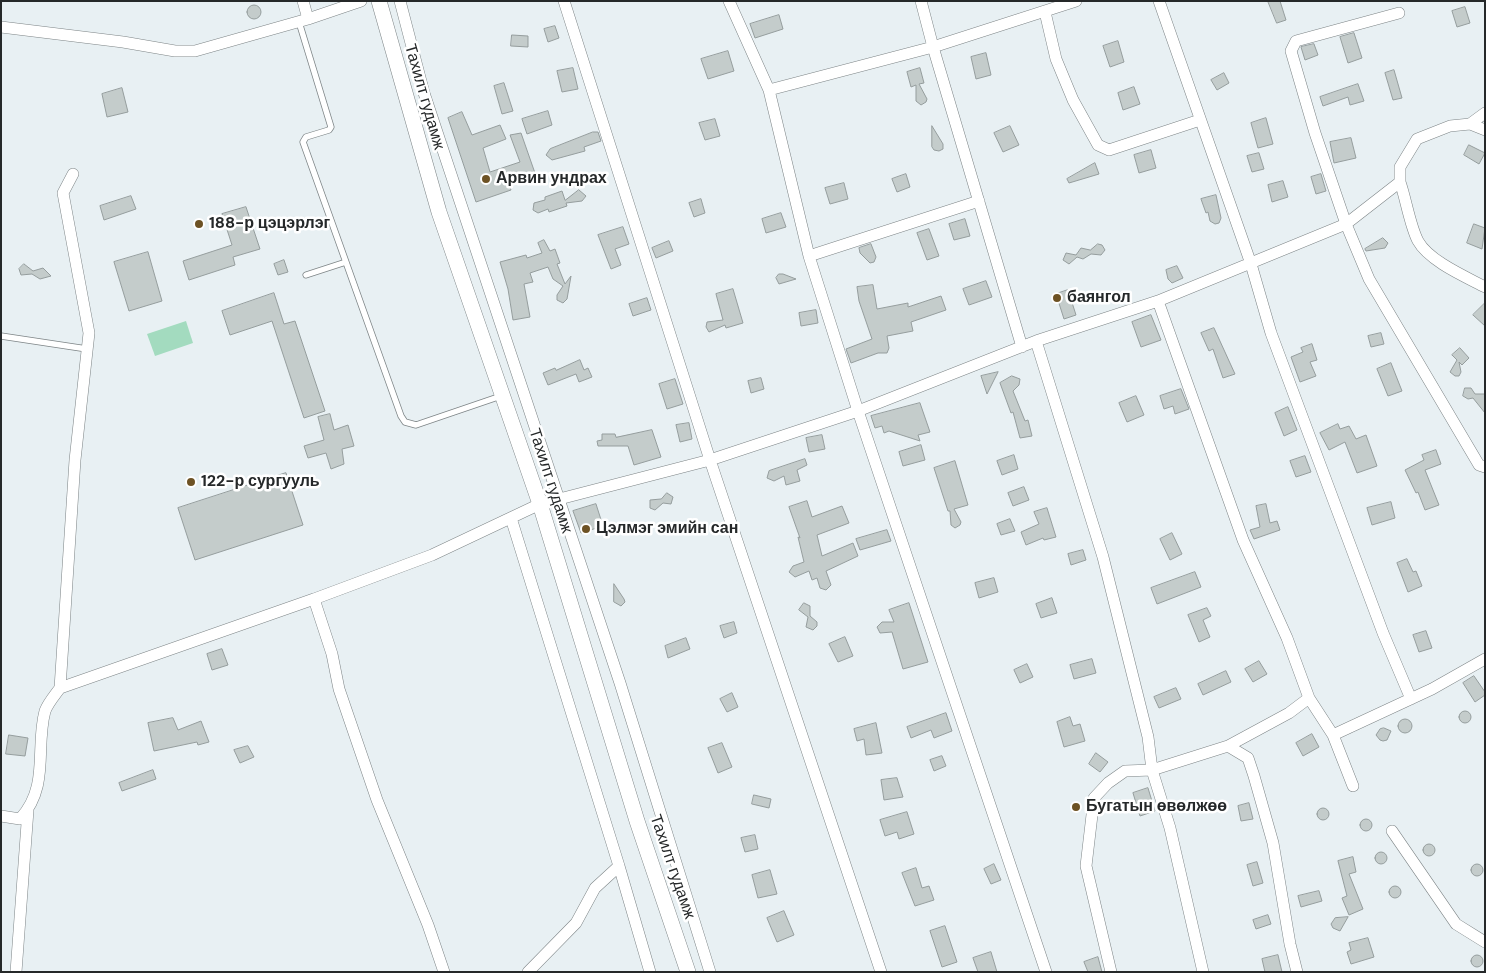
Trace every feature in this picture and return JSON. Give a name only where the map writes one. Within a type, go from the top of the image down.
[{"type":"main road","name":"Тахилт гудамж","points":[[379,1],[439,212],[540,504],[637,821],[688,972]]},
{"type":"street","points":[[303,1],[303,21]]},
{"type":"street","points":[[1,28],[124,42],[175,51],[195,51],[303,21],[362,1]]},
{"type":"street","points":[[400,1],[424,93],[461,209],[620,683],[710,972]]},
{"type":"street","points":[[564,1],[710,460],[880,972]]},
{"type":"street","points":[[729,1],[768,90],[808,256],[1046,972]]},
{"type":"street","points":[[921,1],[932,47],[1022,348]]},
{"type":"street","points":[[768,90],[932,47],[1076,1]]},
{"type":"street","points":[[1159,1],[1251,264],[1271,333],[1383,633],[1411,699]]},
{"type":"street","points":[[1045,12],[1056,59],[1073,100],[1098,145],[1109,150],[1200,120]]},
{"type":"street","points":[[1399,13],[1312,35],[1296,41],[1291,50],[1315,133],[1346,224],[1370,279],[1479,465],[1485,466]]},
{"type":"street","points":[[1470,124],[1485,114]]},
{"type":"street","points":[[1485,130],[1470,124],[1450,126],[1417,139],[1400,166],[1400,182],[1418,242],[1442,262],[1485,287]]},
{"type":"street","points":[[16,972],[28,810],[40,778],[46,710],[60,688],[74,460],[89,333],[63,193],[73,174]]},
{"type":"street","points":[[60,688],[314,599],[432,555],[540,504],[710,460],[858,411],[1022,348],[1036,340],[1158,301],[1346,224],[1400,182]]},
{"type":"street","points":[[808,256],[979,201]]},
{"type":"street","points":[[439,212],[461,209]]},
{"type":"street","points":[[470,303],[489,296]]},
{"type":"street","points":[[1158,301],[1244,540],[1287,638],[1309,698],[1333,735],[1353,786]]},
{"type":"street","points":[[1036,340],[1103,557],[1148,737],[1152,770],[1170,828],[1203,972]]},
{"type":"street","points":[[511,518],[650,972]]},
{"type":"street","points":[[314,599],[332,654],[339,689],[376,800],[425,916],[444,972]]},
{"type":"street","points":[[1333,735],[1411,699],[1485,658]]},
{"type":"street","points":[[1111,972],[1086,866],[1094,798],[1108,783],[1125,771],[1152,770],[1228,746],[1290,712],[1309,698]]},
{"type":"street","points":[[1228,746],[1248,758],[1254,776],[1273,843],[1290,944],[1297,972]]},
{"type":"street","points":[[1,816],[20,819],[28,810]]},
{"type":"street","points":[[1392,831],[1456,924],[1485,942]]},
{"type":"street","points":[[528,972],[576,923],[594,888],[618,866]]},
{"type":"lane","points":[[303,21],[331,127],[329,130],[306,137],[303,142],[401,416],[405,422],[416,425],[503,396]]},
{"type":"lane","points":[[306,275],[346,262]]},
{"type":"lane","points":[[1,336],[87,349]]},
{"type":"green space","points":[[186,321],[193,343],[155,356],[147,334]]},
{"type":"building","points":[[1268,1],[1280,1],[1286,20],[1277,23]]},
{"type":"building","points":[[251,5],[257,5],[261,12],[257,19],[251,19],[247,15],[247,9]]},
{"type":"building","points":[[1465,7],[1470,23],[1457,27],[1452,11]]},
{"type":"building","points":[[779,15],[783,29],[755,38],[750,24]]},
{"type":"building","points":[[555,26],[559,38],[548,42],[544,29]]},
{"type":"building","points":[[1354,33],[1362,58],[1348,63],[1340,37]]},
{"type":"building","points":[[512,35],[528,36],[528,47],[511,46]]},
{"type":"building","points":[[1118,41],[1124,62],[1110,67],[1103,46]]},
{"type":"building","points":[[1314,44],[1318,55],[1305,60],[1301,47]]},
{"type":"building","points":[[728,51],[734,71],[708,79],[701,59]]},
{"type":"building","points":[[986,53],[991,75],[976,79],[971,57]]},
{"type":"building","points":[[573,68],[578,89],[562,92],[557,71]]},
{"type":"building","points":[[920,68],[924,83],[919,84],[927,99],[921,105],[916,101],[916,85],[911,87],[907,72]]},
{"type":"building","points":[[1394,70],[1402,98],[1393,100],[1385,73]]},
{"type":"building","points":[[1224,73],[1229,83],[1217,90],[1211,80]]},
{"type":"building","points":[[504,83],[513,111],[502,114],[494,86]]},
{"type":"building","points":[[1358,84],[1364,101],[1350,105],[1348,97],[1323,106],[1320,97]]},
{"type":"building","points":[[1134,87],[1140,104],[1123,110],[1118,93]]},
{"type":"building","points":[[122,88],[128,112],[107,117],[102,94]]},
{"type":"building","points":[[548,111],[552,125],[527,134],[522,119]]},
{"type":"building","points":[[462,112],[472,135],[500,125],[506,139],[483,148],[490,172],[520,162],[510,135],[521,133],[536,176],[509,185],[511,190],[476,202],[448,118]]},
{"type":"building","points":[[1266,118],[1273,144],[1258,148],[1251,123]]},
{"type":"building","points":[[715,119],[720,136],[705,140],[699,123]]},
{"type":"building","points":[[932,126],[943,144],[943,149],[939,151],[934,150],[932,147]]},
{"type":"building","points":[[1010,126],[1019,145],[1003,152],[994,133]]},
{"type":"building","points":[[593,132],[598,132],[601,141],[584,147],[585,151],[552,160],[546,155],[550,149]]},
{"type":"building","points":[[1351,138],[1356,158],[1334,163],[1330,142]]},
{"type":"building","points":[[1469,145],[1485,153],[1479,164],[1464,155]]},
{"type":"building","points":[[1151,150],[1156,168],[1139,173],[1134,155]]},
{"type":"building","points":[[1259,153],[1264,169],[1252,172],[1247,156]]},
{"type":"building","points":[[1095,163],[1099,174],[1069,183],[1067,179]]},
{"type":"building","points":[[906,174],[910,187],[897,192],[892,179]]},
{"type":"building","points":[[1321,174],[1326,191],[1316,194],[1311,177]]},
{"type":"building","points":[[1283,181],[1288,197],[1272,202],[1268,185]]},
{"type":"building","points":[[844,183],[848,199],[830,204],[825,188]]},
{"type":"building","points":[[579,190],[586,196],[582,201],[566,203],[567,206],[549,212],[548,209],[538,213],[533,210],[534,203],[545,200],[545,197],[562,191],[565,200]]},
{"type":"building","points":[[1216,195],[1221,218],[1219,223],[1215,224],[1210,221],[1208,212],[1206,213],[1201,199]]},
{"type":"building","points":[[131,196],[136,209],[104,220],[100,206]]},
{"type":"building","points":[[701,199],[705,213],[694,217],[689,203]]},
{"type":"building","points":[[246,207],[260,249],[233,257],[235,265],[189,280],[183,261],[232,245],[222,214]]},
{"type":"building","points":[[781,213],[786,227],[766,233],[762,219]]},
{"type":"building","points":[[965,219],[970,236],[954,240],[949,224]]},
{"type":"building","points":[[1474,224],[1485,228],[1482,249],[1467,243]]},
{"type":"building","points":[[623,227],[629,244],[615,249],[621,265],[611,269],[598,235]]},
{"type":"building","points":[[929,229],[939,256],[927,260],[917,233]]},
{"type":"building","points":[[1383,238],[1388,243],[1385,248],[1366,251],[1365,249]]},
{"type":"building","points":[[544,240],[550,251],[555,249],[560,263],[557,264],[565,284],[571,276],[567,299],[563,303],[557,300],[557,295],[563,286],[553,279],[548,267],[530,273],[533,282],[524,284],[530,317],[513,320],[508,289],[500,262],[526,255],[527,258],[542,253],[538,243]]},
{"type":"building","points":[[669,241],[673,251],[656,258],[652,248]]},
{"type":"building","points":[[871,244],[876,257],[874,262],[870,263],[860,253],[859,248]]},
{"type":"building","points":[[1098,244],[1102,245],[1105,250],[1101,255],[1091,254],[1083,259],[1077,257],[1069,264],[1063,260],[1066,253],[1076,255],[1081,248],[1090,250]]},
{"type":"building","points":[[148,252],[162,301],[129,311],[114,262]]},
{"type":"building","points":[[284,260],[288,272],[278,275],[274,264]]},
{"type":"building","points":[[24,264],[33,271],[43,268],[51,276],[40,279],[32,274],[21,275],[19,269]]},
{"type":"building","points":[[1177,266],[1183,278],[1172,283],[1168,279],[1166,270]]},
{"type":"building","points":[[779,274],[796,279],[779,284],[776,278]]},
{"type":"building","points":[[986,281],[992,297],[969,305],[963,289]]},
{"type":"building","points":[[873,285],[877,309],[908,303],[908,307],[941,296],[946,310],[911,322],[913,331],[887,336],[889,348],[887,353],[878,353],[851,363],[846,349],[872,339],[859,301],[857,287]]},
{"type":"building","points":[[733,289],[743,323],[726,328],[725,325],[709,332],[706,327],[707,322],[723,320],[716,294]]},
{"type":"building","points":[[1068,290],[1076,315],[1064,319],[1056,294]]},
{"type":"building","points":[[274,293],[284,324],[295,321],[325,411],[304,418],[272,321],[230,335],[222,311]]},
{"type":"building","points":[[647,298],[651,310],[633,316],[629,304]]},
{"type":"building","points":[[1485,303],[1485,326],[1473,315]]},
{"type":"building","points":[[816,310],[818,323],[801,326],[799,313]]},
{"type":"building","points":[[1151,315],[1161,340],[1141,347],[1132,322]]},
{"type":"building","points":[[1214,328],[1235,374],[1223,378],[1213,349],[1209,351],[1201,333]]},
{"type":"building","points":[[1381,333],[1384,344],[1371,347],[1368,336]]},
{"type":"building","points":[[1312,344],[1317,360],[1310,362],[1316,376],[1300,382],[1291,357],[1303,352],[1301,348]]},
{"type":"building","points":[[1460,348],[1469,358],[1462,365],[1459,362],[1461,372],[1459,376],[1455,376],[1450,372],[1457,360],[1452,355]]},
{"type":"building","points":[[580,360],[584,370],[588,368],[592,377],[579,382],[576,374],[548,385],[543,373]]},
{"type":"building","points":[[1391,363],[1402,391],[1388,396],[1377,369]]},
{"type":"building","points":[[998,372],[987,394],[981,376]]},
{"type":"building","points":[[1012,376],[1020,379],[1019,385],[1013,391],[1025,421],[1028,420],[1032,436],[1020,438],[1013,412],[1011,413],[1000,383]]},
{"type":"building","points":[[761,378],[764,389],[751,393],[748,381]]},
{"type":"building","points":[[675,379],[683,404],[667,409],[659,384]]},
{"type":"building","points":[[1465,388],[1471,388],[1475,394],[1485,394],[1485,413],[1473,398],[1468,399],[1463,396]]},
{"type":"building","points":[[1181,389],[1189,409],[1175,414],[1173,406],[1164,409],[1160,396]]},
{"type":"building","points":[[1136,396],[1144,415],[1127,422],[1119,403]]},
{"type":"building","points":[[920,403],[930,432],[918,435],[920,441],[889,431],[884,433],[882,426],[875,428],[871,416]]},
{"type":"building","points":[[1288,407],[1297,430],[1284,436],[1275,413]]},
{"type":"building","points":[[330,414],[334,430],[348,425],[354,446],[342,449],[344,464],[331,469],[326,453],[308,458],[304,446],[324,440],[318,417]]},
{"type":"building","points":[[689,423],[692,439],[680,442],[676,425]]},
{"type":"building","points":[[1338,424],[1340,429],[1349,426],[1356,439],[1366,435],[1377,466],[1357,473],[1345,442],[1329,450],[1320,433]]},
{"type":"building","points":[[652,430],[661,457],[634,465],[628,446],[598,446],[597,441],[602,440],[602,434],[615,434],[616,437]]},
{"type":"building","points":[[822,435],[825,449],[809,452],[806,438]]},
{"type":"building","points":[[921,445],[925,460],[903,466],[899,452]]},
{"type":"building","points":[[1436,450],[1441,464],[1425,470],[1439,505],[1425,510],[1418,492],[1416,493],[1405,470],[1424,460],[1422,455]]},
{"type":"building","points":[[1014,455],[1018,469],[1002,475],[997,461]]},
{"type":"building","points":[[1305,456],[1311,472],[1296,477],[1290,461]]},
{"type":"building","points":[[805,459],[807,465],[797,470],[800,481],[786,485],[784,476],[774,481],[767,478],[769,471]]},
{"type":"building","points":[[955,461],[968,505],[954,509],[961,522],[955,528],[951,525],[950,511],[948,511],[934,468]]},
{"type":"building","points":[[286,473],[303,525],[195,560],[178,508]]},
{"type":"building","points":[[1024,487],[1029,500],[1013,506],[1008,493]]},
{"type":"building","points":[[667,493],[673,497],[671,504],[663,503],[655,510],[650,508],[650,500],[661,499]]},
{"type":"building","points":[[807,501],[812,517],[842,506],[849,523],[817,535],[822,556],[853,543],[858,556],[826,571],[831,585],[826,590],[820,588],[817,578],[812,580],[809,571],[795,577],[789,572],[793,566],[804,562],[798,537],[800,538],[789,507]]},
{"type":"building","points":[[1391,502],[1395,518],[1372,525],[1367,508]]},
{"type":"building","points":[[596,504],[603,526],[581,533],[573,511]]},
{"type":"building","points":[[1266,504],[1270,523],[1277,521],[1280,530],[1254,539],[1250,530],[1260,527],[1256,506]]},
{"type":"building","points":[[1047,508],[1056,537],[1044,540],[1043,538],[1026,545],[1021,532],[1039,524],[1034,512]]},
{"type":"building","points":[[1010,519],[1015,531],[1001,535],[997,524]]},
{"type":"building","points":[[887,530],[891,541],[860,550],[856,539]]},
{"type":"building","points":[[1172,533],[1182,554],[1170,560],[1160,539]]},
{"type":"building","points":[[1083,550],[1086,560],[1071,565],[1068,554]]},
{"type":"building","points":[[1407,559],[1413,572],[1416,571],[1422,586],[1408,592],[1397,563]]},
{"type":"building","points":[[1195,572],[1201,587],[1157,604],[1151,588]]},
{"type":"building","points":[[994,578],[998,592],[979,598],[975,583]]},
{"type":"building","points":[[614,584],[625,602],[621,606],[614,602]]},
{"type":"building","points":[[1052,598],[1057,613],[1041,618],[1036,604]]},
{"type":"building","points":[[804,603],[810,606],[810,616],[817,622],[817,626],[813,630],[806,627],[808,617],[799,610]]},
{"type":"building","points":[[909,603],[928,662],[903,669],[892,632],[880,633],[877,627],[882,622],[894,622],[889,610]]},
{"type":"building","points":[[1207,608],[1211,616],[1203,620],[1210,637],[1199,642],[1188,615]]},
{"type":"building","points":[[734,622],[737,633],[724,638],[720,626]]},
{"type":"building","points":[[1426,631],[1432,648],[1419,652],[1413,635]]},
{"type":"building","points":[[845,637],[853,656],[838,662],[829,644]]},
{"type":"building","points":[[686,638],[690,649],[668,658],[665,646]]},
{"type":"building","points":[[222,649],[228,665],[212,670],[207,654]]},
{"type":"building","points":[[1092,659],[1096,673],[1074,679],[1070,665]]},
{"type":"building","points":[[1259,661],[1267,674],[1253,682],[1245,669]]},
{"type":"building","points":[[1027,664],[1033,677],[1020,683],[1014,670]]},
{"type":"building","points":[[1226,671],[1231,682],[1203,695],[1198,684]]},
{"type":"building","points":[[1474,676],[1485,692],[1485,695],[1475,702],[1463,683]]},
{"type":"building","points":[[1176,688],[1181,699],[1159,708],[1154,697]]},
{"type":"building","points":[[732,693],[738,707],[727,712],[720,699]]},
{"type":"building","points":[[1467,711],[1470,712],[1470,722],[1463,723],[1460,722],[1459,715],[1460,712]]},
{"type":"building","points":[[946,713],[952,731],[934,738],[931,730],[911,738],[907,727]]},
{"type":"building","points":[[1070,717],[1073,726],[1080,724],[1085,741],[1064,747],[1057,722]]},
{"type":"building","points":[[173,718],[178,730],[201,721],[209,742],[198,745],[197,742],[154,751],[148,723]]},
{"type":"building","points":[[1405,719],[1410,721],[1412,726],[1410,731],[1405,733],[1400,731],[1398,726],[1400,721]]},
{"type":"building","points":[[876,723],[882,753],[866,755],[864,739],[857,741],[854,729]]},
{"type":"building","points":[[1384,728],[1391,731],[1387,740],[1383,741],[1376,735],[1380,729]]},
{"type":"building","points":[[1312,734],[1319,747],[1303,756],[1296,743]]},
{"type":"building","points":[[9,735],[28,738],[25,756],[6,754]]},
{"type":"building","points":[[722,743],[732,767],[718,773],[708,748]]},
{"type":"building","points":[[248,746],[254,757],[240,763],[234,750]]},
{"type":"building","points":[[1096,753],[1108,762],[1100,772],[1089,764]]},
{"type":"building","points":[[942,756],[946,766],[934,771],[930,760]]},
{"type":"building","points":[[153,770],[156,779],[122,791],[119,783]]},
{"type":"building","points":[[897,778],[903,797],[884,800],[881,780]]},
{"type":"building","points":[[1148,788],[1155,811],[1140,816],[1133,793]]},
{"type":"building","points":[[754,795],[771,799],[769,808],[752,804]]},
{"type":"building","points":[[1249,803],[1253,819],[1241,821],[1238,806]]},
{"type":"building","points":[[1325,808],[1328,809],[1328,819],[1321,820],[1318,819],[1317,812],[1318,809]]},
{"type":"building","points":[[907,812],[914,834],[899,839],[897,832],[885,836],[880,820]]},
{"type":"building","points":[[1368,819],[1371,820],[1371,830],[1364,831],[1361,830],[1360,823],[1361,820]]},
{"type":"building","points":[[755,835],[758,849],[745,852],[741,838]]},
{"type":"building","points":[[1431,844],[1434,845],[1434,855],[1427,856],[1424,855],[1423,848],[1424,845]]},
{"type":"building","points":[[1383,852],[1386,853],[1386,863],[1379,864],[1376,863],[1375,856],[1376,853]]},
{"type":"building","points":[[1353,857],[1356,872],[1349,874],[1363,909],[1349,915],[1342,898],[1347,896],[1338,861]]},
{"type":"building","points":[[1257,862],[1263,883],[1253,886],[1247,865]]},
{"type":"building","points":[[994,864],[1001,880],[991,884],[984,869]]},
{"type":"building","points":[[1479,864],[1482,865],[1482,875],[1475,876],[1472,875],[1471,868],[1472,865]]},
{"type":"building","points":[[916,868],[922,888],[929,886],[934,900],[915,906],[902,873]]},
{"type":"building","points":[[770,870],[777,894],[758,898],[752,875]]},
{"type":"building","points":[[1397,886],[1400,887],[1400,897],[1393,898],[1390,897],[1389,890],[1390,887]]},
{"type":"building","points":[[1319,891],[1322,901],[1301,907],[1298,896]]},
{"type":"building","points":[[784,911],[794,935],[777,942],[767,918]]},
{"type":"building","points":[[1268,915],[1271,924],[1256,929],[1253,920]]},
{"type":"building","points":[[1348,917],[1340,931],[1333,928],[1331,924],[1335,918]]},
{"type":"building","points":[[945,926],[957,962],[942,967],[930,931]]},
{"type":"building","points":[[1368,938],[1374,957],[1351,964],[1347,952],[1351,950],[1349,943]]},
{"type":"building","points":[[991,952],[997,972],[978,972],[973,958]]},
{"type":"building","points":[[1278,955],[1282,972],[1265,972],[1262,959]]},
{"type":"building","points":[[1479,955],[1482,956],[1482,966],[1475,967],[1472,966],[1471,959],[1472,956]]},
{"type":"building","points":[[1098,957],[1102,972],[1088,972],[1084,962]]},
{"type":"place","name":"Арвин ундрах","points":[[486,179]]},
{"type":"place","name":"188-р цэцэрлэг","points":[[199,224]]},
{"type":"place","name":"баянгол","points":[[1057,298]]},
{"type":"place","name":"122-р сургууль","points":[[191,482]]},
{"type":"place","name":"Цэлмэг эмийн сан","points":[[586,529]]},
{"type":"place","name":"Бугатын өвөлжөө","points":[[1076,807]]}]
